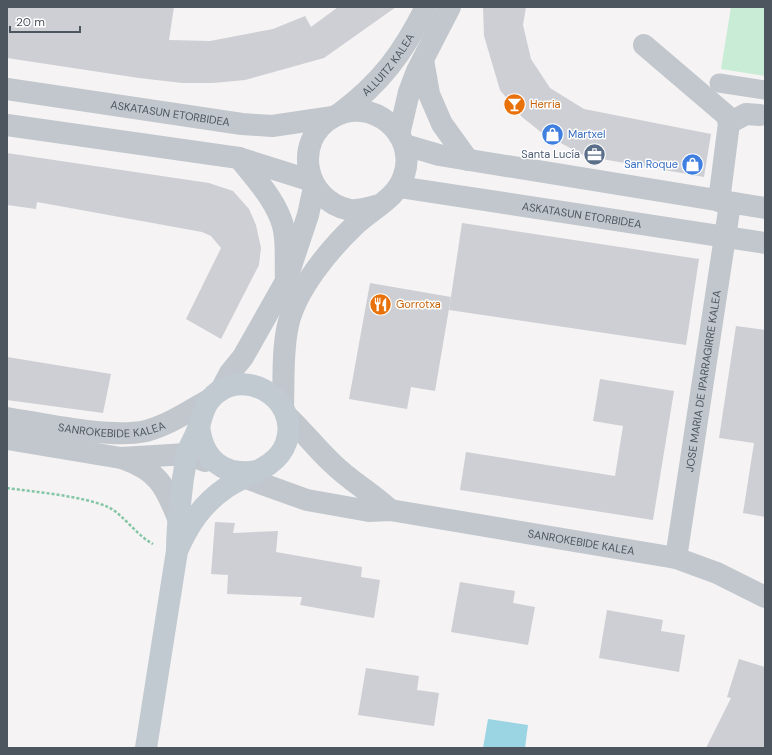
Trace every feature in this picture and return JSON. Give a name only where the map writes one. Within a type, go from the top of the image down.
[{"type":"main road","points":[[146,748],[177,551],[178,518],[187,454],[199,425],[202,412],[215,395],[235,385],[249,384],[262,388],[274,396],[285,411],[288,429],[283,449],[270,464],[238,471],[196,515],[186,529],[177,551]]},
{"type":"main road","points":[[199,425],[200,437],[210,458],[238,471]]},
{"type":"street","name":"ALLUITZ KALEA","points":[[336,115],[374,86],[403,50],[426,7]]},
{"type":"street","points":[[390,510],[373,494],[356,483],[332,463],[285,411],[286,338],[293,311],[313,273],[354,225],[390,197],[399,187],[404,174],[406,162],[402,140],[409,92],[423,60],[450,7]]},
{"type":"street","points":[[644,45],[726,115],[729,123],[746,114],[760,115]]},
{"type":"street","points":[[423,60],[429,94],[442,124],[468,160]]},
{"type":"street","points":[[719,83],[765,90]]},
{"type":"street","name":"ASKATASUN ETORBIDEA","points":[[7,89],[242,124],[272,126],[336,115]]},
{"type":"street","points":[[379,205],[365,209],[350,210],[336,206],[324,198],[313,184],[307,167],[308,152],[312,138],[321,126],[336,115],[353,111],[368,112],[381,117],[392,126],[402,140],[439,155],[765,208]]},
{"type":"street","name":"JOSE MARIA DE IPARRAGIRRE KALEA","points":[[676,558],[724,236],[724,202],[729,123]]},
{"type":"street","points":[[7,125],[239,158],[313,184]]},
{"type":"street","points":[[239,158],[267,192],[281,218],[285,242],[286,281]]},
{"type":"street","points":[[215,395],[243,357],[286,281],[308,215],[313,184]]},
{"type":"street","name":"ASKATASUN ETORBIDEA","points":[[399,187],[765,243]]},
{"type":"street","name":"SANROKEBIDE KALEA","points":[[7,418],[121,433],[145,431],[160,427],[215,395]]},
{"type":"street","name":"SANROKEBIDE KALEA","points":[[7,439],[121,458],[187,454],[238,471],[307,500],[369,512],[390,510],[676,558],[717,573],[765,597]]},
{"type":"street","points":[[121,458],[138,464],[150,471],[161,481],[178,518]]},
{"type":"path","points":[[7,488],[92,502],[109,508],[142,538],[153,544]]},
{"type":"green space","points":[[731,7],[765,7],[765,76],[721,69]]},
{"type":"water","points":[[488,719],[528,725],[525,748],[483,748]]},
{"type":"building","points":[[7,7],[174,7],[169,40],[210,41],[273,29],[305,16],[311,27],[338,7],[396,7],[324,58],[245,80],[213,83],[182,83],[7,58]]},
{"type":"building","points":[[483,7],[526,7],[523,25],[531,59],[550,88],[584,109],[711,134],[704,177],[585,156],[542,133],[522,117],[500,90],[484,36]]},
{"type":"building","points":[[7,153],[209,183],[233,191],[249,209],[256,225],[261,248],[259,265],[221,339],[186,319],[221,248],[211,236],[202,232],[37,202],[36,209],[7,205]]},
{"type":"building","points":[[462,223],[699,259],[686,345],[449,310]]},
{"type":"building","points":[[370,283],[451,297],[435,391],[411,387],[407,409],[349,399]]},
{"type":"building","points":[[736,326],[765,330],[765,517],[743,513],[754,443],[719,438]]},
{"type":"building","points":[[7,357],[111,374],[103,413],[7,400]]},
{"type":"building","points":[[600,379],[674,391],[653,520],[460,490],[466,452],[615,476],[623,426],[593,421]]},
{"type":"building","points":[[215,522],[235,523],[233,533],[278,531],[276,552],[362,567],[361,577],[380,580],[374,618],[300,605],[302,597],[227,594],[228,575],[211,574]]},
{"type":"building","points":[[460,582],[515,591],[513,603],[535,607],[528,645],[451,632]]},
{"type":"building","points":[[607,610],[663,620],[661,631],[685,635],[679,672],[599,658]]},
{"type":"building","points":[[739,659],[765,667],[765,748],[706,748],[731,698],[727,697]]},
{"type":"building","points":[[366,668],[419,676],[417,690],[439,693],[434,726],[358,715]]},
{"type":"place","name":"Herria","points":[[515,104]]},
{"type":"place","name":"Martxel","points":[[552,134]]},
{"type":"place","name":"Santa Lucía","points":[[595,154]]},
{"type":"place","name":"San Roque","points":[[693,164]]},
{"type":"place","name":"Gorrotxa","points":[[380,304]]}]
